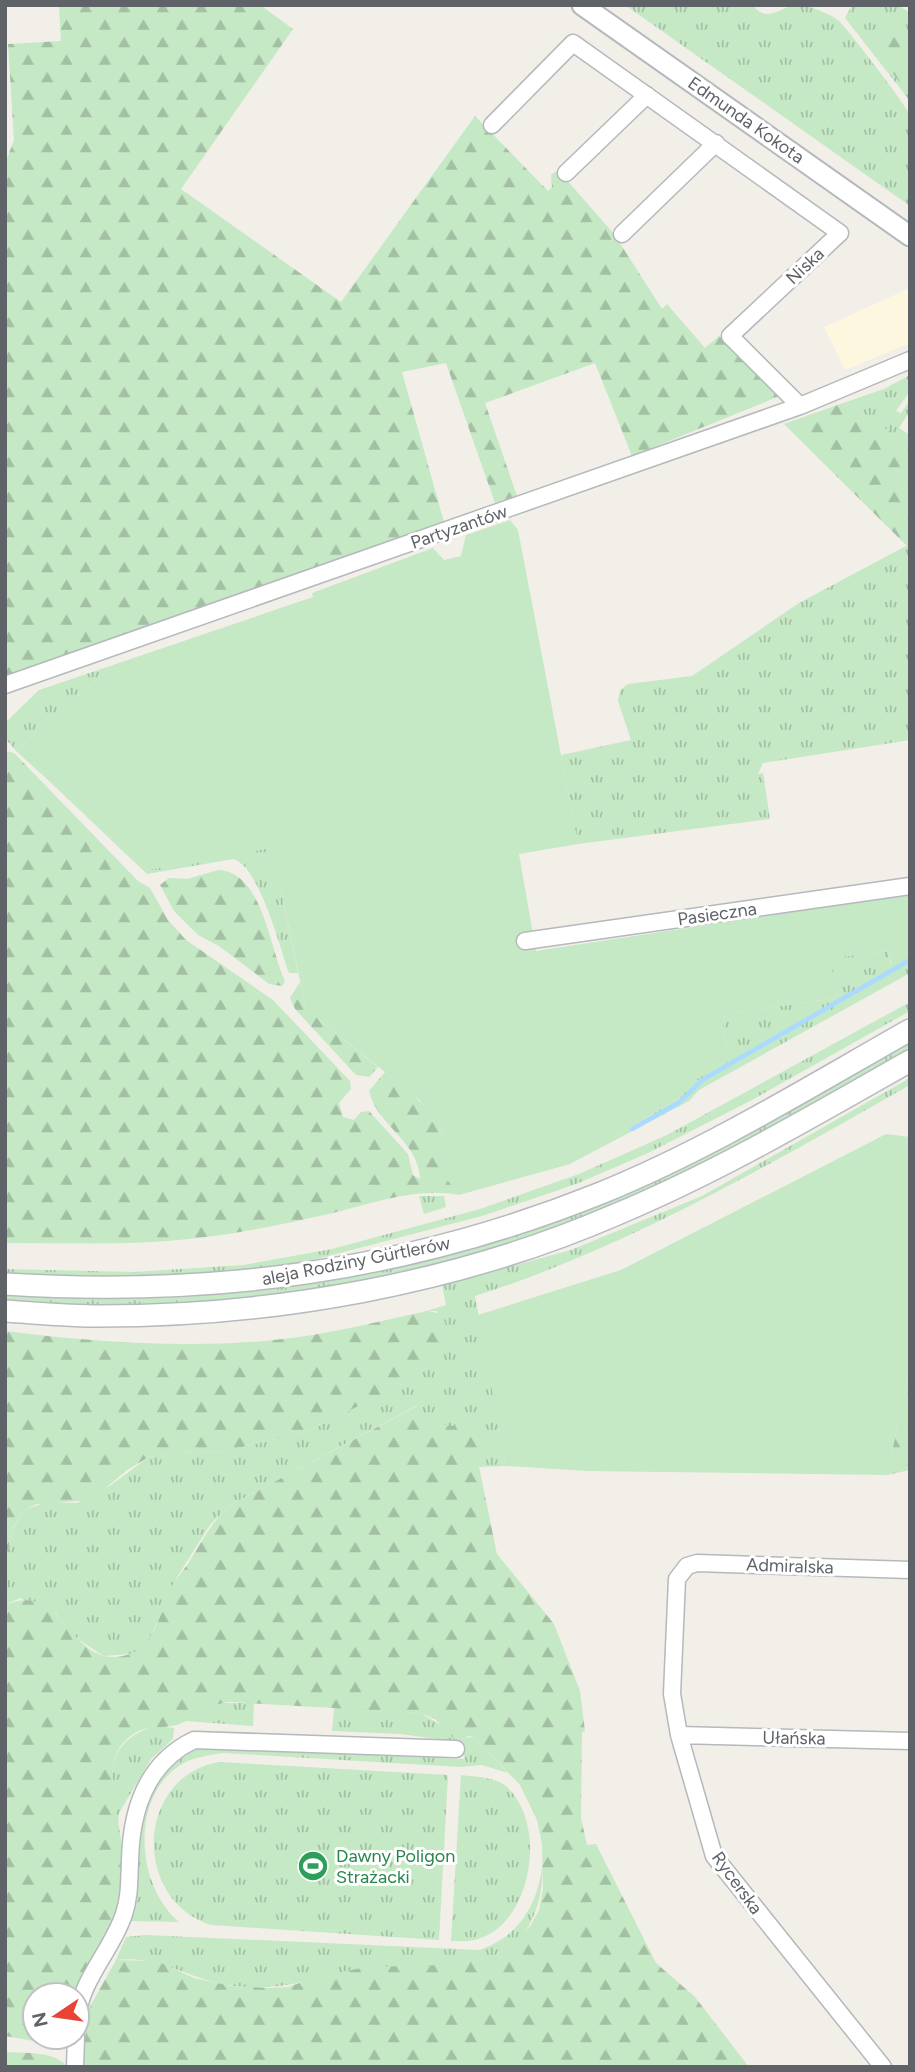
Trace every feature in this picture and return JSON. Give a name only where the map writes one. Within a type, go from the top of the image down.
[{"type":"main road","name":"aleja Rodziny Gürtlerów","points":[[5,1284],[97,1290],[234,1283],[321,1272],[465,1240],[603,1192],[708,1143],[910,1030]]},
{"type":"main road","name":"aleja Rodziny Gürtlerów","points":[[5,1311],[100,1316],[228,1311],[331,1298],[423,1278],[528,1248],[612,1217],[678,1188],[910,1061]]},
{"type":"street","name":"Edmunda Kokota","points":[[582,5],[910,236]]},
{"type":"street","name":"Niska","points":[[492,125],[573,43],[840,233],[730,335],[800,405]]},
{"type":"street","points":[[566,173],[648,95]]},
{"type":"street","points":[[622,234],[716,143]]},
{"type":"street","name":"Partyzantów","points":[[5,685],[800,405],[910,360]]},
{"type":"street","name":"Pasieczna","points":[[525,941],[910,887]]},
{"type":"street","name":"Admiralska","points":[[677,1578],[681,1570],[697,1563],[910,1570]]},
{"type":"street","name":"Rycerska","points":[[677,1578],[672,1695],[679,1735],[718,1864],[883,2067]]},
{"type":"street","name":"Ułańska","points":[[679,1735],[910,1741]]},
{"type":"street","points":[[89,1981],[116,1937],[130,1895],[135,1809],[149,1780],[179,1747],[194,1740],[456,1749]]},
{"type":"shaded area","points":[[910,288],[910,343],[845,370],[824,327]]},
{"type":"green space","points":[[59,5],[260,5],[293,29],[181,189],[341,302],[475,116],[548,191],[552,187],[551,175],[558,170],[614,234],[662,309],[667,304],[705,348],[719,336],[780,396],[632,456],[595,363],[485,403],[517,496],[495,503],[446,363],[402,372],[444,522],[5,685],[5,164],[14,140],[8,44],[61,41]]},
{"type":"green space","points":[[625,5],[753,5],[758,11],[770,14],[800,5],[835,18],[864,52],[910,115],[910,206]]},
{"type":"green space","points":[[852,5],[898,5],[910,13],[910,101],[845,18]]},
{"type":"green space","points":[[894,36],[910,61],[910,95],[871,46],[874,39]]},
{"type":"green space","points":[[910,375],[910,391],[896,411],[901,413],[910,400],[910,411],[899,428],[910,435],[910,445],[846,402],[884,389]]},
{"type":"green space","points":[[846,402],[910,445],[910,549],[784,424]]},
{"type":"green space","points":[[510,520],[518,530],[578,844],[519,854],[536,951],[910,894],[910,957],[892,967],[889,951],[831,958],[836,998],[725,1014],[723,1026],[729,1060],[695,1080],[682,1096],[570,1164],[459,1195],[444,1176],[439,1152],[445,1138],[442,1130],[420,1100],[306,1009],[272,848],[147,870],[16,751],[113,665],[313,597],[312,593],[433,548],[444,560],[461,556],[466,535]]},
{"type":"green space","points":[[906,546],[910,547],[910,740],[763,763],[758,774],[763,773],[770,819],[578,844],[561,755],[631,740],[618,701],[620,690],[628,684],[692,676],[799,603]]},
{"type":"green space","points":[[113,665],[16,751],[5,738],[5,723],[39,690]]},
{"type":"green space","points":[[5,751],[14,753],[138,881],[150,888],[168,920],[186,940],[273,1000],[350,1081],[351,1089],[339,1103],[343,1117],[354,1120],[361,1112],[369,1111],[408,1154],[413,1175],[420,1179],[413,1154],[380,1114],[369,1091],[385,1072],[420,1101],[435,1118],[445,1138],[441,1154],[443,1168],[459,1195],[411,1195],[265,1227],[173,1241],[101,1244],[5,1243]]},
{"type":"green space","points":[[47,779],[147,870],[272,847],[298,973],[289,973],[260,891],[243,865],[233,859],[147,874]]},
{"type":"green space","points":[[218,870],[233,874],[245,883],[255,897],[285,981],[282,986],[269,984],[219,946],[198,935],[174,911],[160,885],[169,878],[187,879]]},
{"type":"green space","points":[[889,951],[891,965],[910,956],[910,973],[699,1090],[689,1101],[570,1164],[679,1098],[695,1080],[729,1060],[723,1026],[725,1014],[836,998],[830,958]]},
{"type":"green space","points":[[300,982],[306,1009],[378,1067],[369,1077],[356,1075],[295,1009],[290,998]]},
{"type":"green space","points":[[910,1002],[910,1011],[750,1101],[648,1153],[576,1184],[482,1216],[286,1267],[195,1278],[5,1277],[5,1269],[135,1272],[243,1265],[332,1249],[480,1209],[579,1174],[667,1135]]},
{"type":"green space","points":[[910,1041],[910,1051],[772,1130],[687,1173],[602,1209],[519,1239],[437,1263],[354,1282],[271,1294],[185,1302],[97,1305],[5,1303],[5,1295],[136,1298],[295,1285],[464,1249]]},
{"type":"green space","points":[[910,1078],[910,1085],[698,1202],[588,1253],[475,1296],[506,1466],[479,1467],[473,1416],[458,1425],[443,1425],[429,1418],[416,1406],[229,1506],[210,1525],[177,1577],[151,1636],[141,1649],[131,1654],[104,1656],[76,1638],[56,1614],[20,1598],[5,1605],[5,1565],[12,1530],[24,1510],[47,1502],[77,1503],[111,1485],[149,1457],[178,1451],[217,1453],[311,1430],[400,1385],[433,1363],[437,1311],[427,1311],[446,1305],[442,1285],[571,1250],[702,1196]]},
{"type":"green space","points":[[886,1134],[910,1137],[910,1367],[887,1475],[587,1471],[506,1466],[478,1315],[621,1270]]},
{"type":"green space","points":[[419,1196],[444,1196],[446,1207],[424,1214]]},
{"type":"green space","points":[[427,1311],[437,1313],[443,1318],[449,1336],[433,1363],[400,1385],[311,1430],[217,1453],[178,1451],[149,1457],[127,1470],[91,1500],[37,1504],[24,1510],[12,1529],[5,1565],[5,1331],[139,1343],[240,1343],[313,1335]]},
{"type":"green space","points":[[910,1367],[910,1470],[887,1475]]},
{"type":"green space","points":[[417,1406],[429,1418],[444,1425],[459,1425],[474,1415],[479,1467],[497,1554],[554,1624],[580,1691],[585,1731],[582,1732],[581,1818],[587,1845],[596,1844],[656,1963],[695,1997],[749,2067],[82,2067],[84,2051],[91,2051],[91,2005],[116,1960],[157,1961],[194,1978],[231,1986],[288,1987],[320,1976],[367,1967],[449,1965],[497,1954],[510,1946],[531,1925],[539,1910],[543,1889],[542,1844],[537,1820],[520,1785],[474,1737],[468,1736],[457,1742],[435,1719],[421,1713],[230,1702],[213,1706],[180,1724],[141,1730],[127,1739],[118,1751],[113,1764],[112,1779],[121,1840],[122,1874],[115,1920],[83,1981],[21,1981],[21,2039],[5,2036],[5,1605],[25,1600],[41,1604],[54,1613],[90,1649],[105,1656],[123,1656],[134,1652],[149,1639],[172,1585],[229,1506]]},
{"type":"green space","points":[[217,1703],[254,1703],[253,1726],[186,1721]]},
{"type":"green space","points":[[334,1707],[421,1713],[462,1738],[474,1737],[508,1773],[482,1765],[461,1767],[224,1753],[192,1760],[182,1764],[165,1778],[153,1797],[146,1819],[144,1842],[154,1887],[179,1922],[130,1921],[137,1895],[140,1830],[149,1797],[168,1770],[200,1747],[465,1759],[457,1742],[401,1734],[332,1731]]},
{"type":"green space","points":[[154,1726],[174,1728],[173,1739],[151,1759],[119,1813],[118,1824],[112,1778],[118,1753],[125,1742],[137,1733]]},
{"type":"green space","points":[[220,1762],[448,1775],[439,1940],[211,1925],[185,1911],[167,1891],[157,1866],[154,1839],[159,1813],[172,1789],[192,1772]]},
{"type":"green space","points":[[461,1775],[492,1779],[507,1787],[520,1804],[527,1825],[530,1848],[522,1894],[511,1914],[496,1929],[478,1939],[451,1941]]},
{"type":"green space","points":[[543,1861],[541,1891],[534,1915],[523,1934],[508,1948],[467,1963],[441,1967],[370,1967],[300,1983],[252,1987],[219,1983],[147,1961],[116,1960],[126,1937],[146,1935],[479,1950],[506,1936],[525,1916],[537,1890]]},
{"type":"green space","points":[[5,2052],[48,2055],[67,2067],[5,2067]]},
{"type":"waterway","points":[[632,1129],[680,1102],[702,1080],[910,960]]},
{"type":"place","name":"Dawny Poligon Strażacki","points":[[313,1866]]}]
